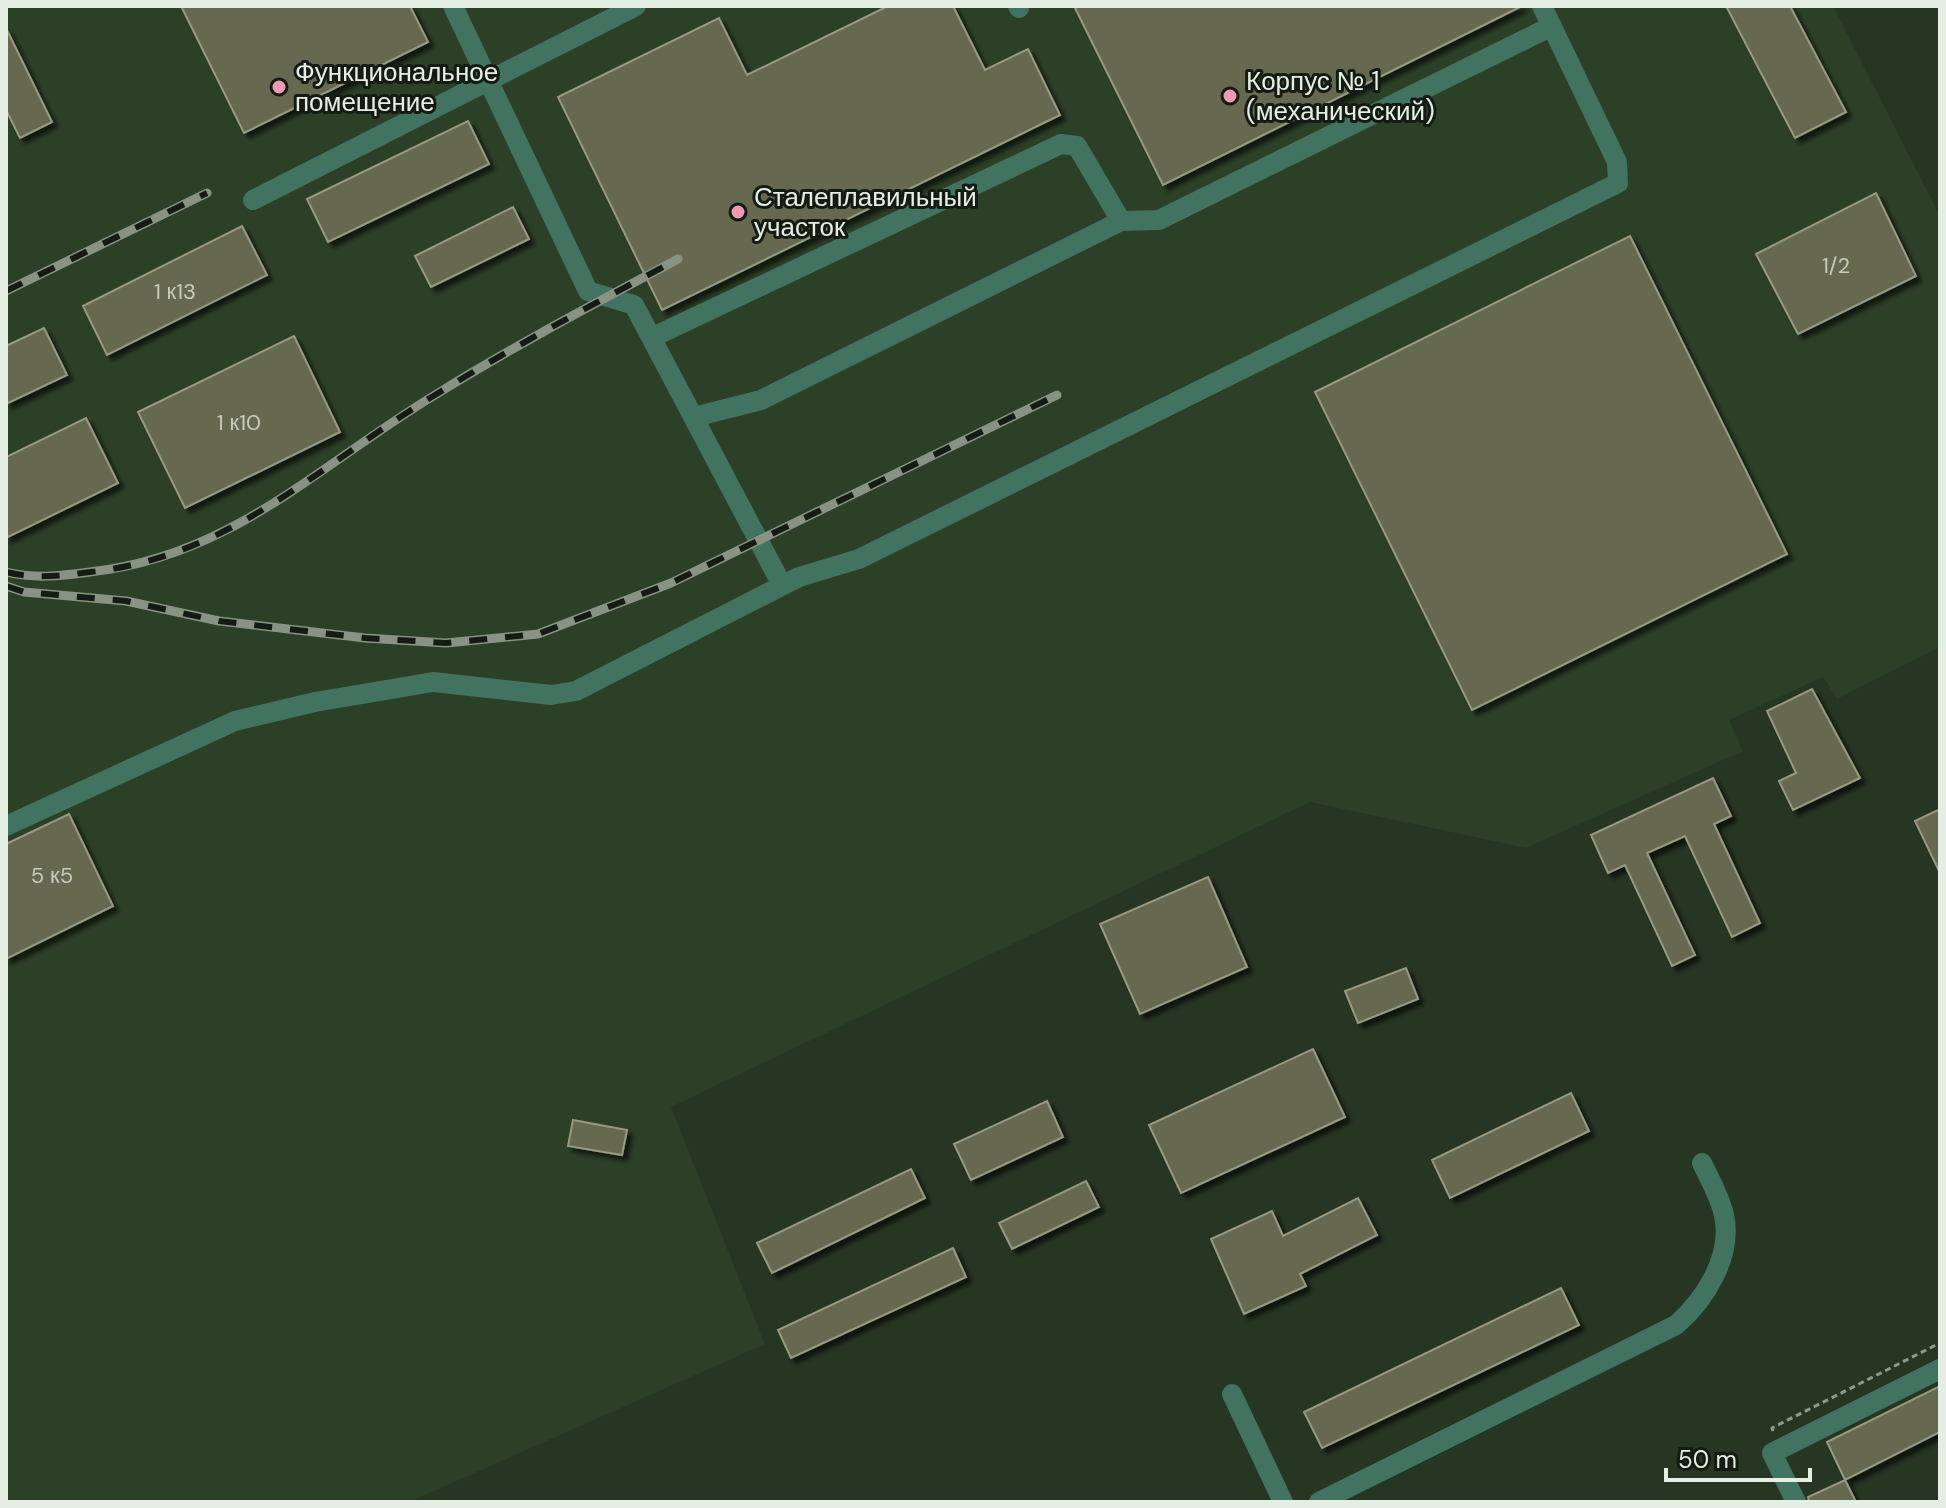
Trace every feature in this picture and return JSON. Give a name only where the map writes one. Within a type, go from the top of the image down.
[{"type":"lane","points":[[453,6],[588,291],[634,305],[782,585]]},
{"type":"lane","points":[[253,200],[636,6]]},
{"type":"lane","points":[[6,826],[235,721],[315,702],[433,682],[551,695],[576,691],[782,585],[812,572],[859,559],[1618,183],[1617,162],[1542,6]]},
{"type":"lane","points":[[694,417],[761,400],[1121,221],[1159,220],[1552,26]]},
{"type":"lane","points":[[653,337],[1061,144],[1077,146],[1121,221]]},
{"type":"lane","points":[[1319,1502],[1676,1325],[1699,1306],[1723,1248],[1725,1218],[1702,1163]]},
{"type":"lane","points":[[1796,1502],[1772,1453],[1940,1369]]},
{"type":"lane","points":[[1232,1394],[1283,1502]]},
{"type":"shaded area","points":[[6,6],[1833,6],[1940,216],[1940,647],[1837,699],[1823,677],[1729,720],[1743,751],[1526,848],[1310,802],[671,1107],[765,1344],[409,1502],[6,1502]]},
{"type":"building","name":"Функциональное помещение","points":[[181,6],[410,6],[428,42],[244,133]]},
{"type":"building","name":"Сталеплавильный участок","points":[[888,6],[953,6],[985,70],[1028,49],[1060,115],[662,310],[558,97],[719,18],[747,75]]},
{"type":"building","name":"Корпус № 1 (механический)","points":[[1074,6],[1522,6],[1163,185]]},
{"type":"building","points":[[1726,6],[1790,6],[1846,112],[1795,138]]},
{"type":"building","points":[[6,28],[52,122],[20,138],[6,110]]},
{"type":"building","points":[[468,121],[489,164],[328,242],[307,199]]},
{"type":"building","points":[[1876,193],[1916,276],[1798,334],[1756,254]]},
{"type":"building","points":[[513,207],[529,239],[431,287],[415,256]]},
{"type":"building","points":[[242,226],[267,275],[107,355],[83,306]]},
{"type":"building","points":[[1630,236],[1787,554],[1472,710],[1315,392]]},
{"type":"building","points":[[44,328],[67,375],[6,404],[6,346]]},
{"type":"building","points":[[294,336],[340,432],[185,508],[138,412]]},
{"type":"building","points":[[86,418],[118,483],[6,538],[6,457]]},
{"type":"building","points":[[1812,689],[1860,778],[1793,810],[1779,781],[1796,773],[1767,711]]},
{"type":"building","points":[[1713,778],[1731,816],[1714,824],[1760,923],[1732,937],[1685,836],[1647,853],[1695,955],[1672,966],[1625,865],[1608,873],[1591,835]]},
{"type":"building","points":[[1940,809],[1940,873],[1915,821]]},
{"type":"building","points":[[69,814],[113,906],[6,959],[6,844]]},
{"type":"building","points":[[1208,877],[1247,967],[1140,1014],[1100,924]]},
{"type":"building","points":[[1406,968],[1418,999],[1358,1023],[1345,991]]},
{"type":"building","points":[[1313,1049],[1345,1117],[1181,1193],[1149,1125]]},
{"type":"building","points":[[1571,1093],[1589,1131],[1450,1198],[1432,1160]]},
{"type":"building","points":[[1047,1101],[1063,1137],[971,1180],[954,1144]]},
{"type":"building","points":[[573,1120],[627,1130],[622,1155],[568,1146]]},
{"type":"building","points":[[911,1169],[925,1198],[772,1273],[757,1243]]},
{"type":"building","points":[[1086,1181],[1099,1207],[1012,1249],[999,1223]]},
{"type":"building","points":[[1358,1198],[1377,1235],[1300,1274],[1306,1286],[1244,1314],[1211,1239],[1272,1211],[1283,1236]]},
{"type":"building","points":[[953,1248],[966,1277],[791,1358],[778,1330]]},
{"type":"building","points":[[1561,1288],[1579,1325],[1322,1448],[1304,1412]]},
{"type":"building","points":[[1940,1386],[1940,1432],[1845,1480],[1827,1442]]},
{"type":"building","points":[[1845,1480],[1856,1502],[1809,1502],[1808,1497]]},
{"type":"railway","points":[[6,291],[207,193]]},
{"type":"railway","points":[[6,572],[58,576],[141,563],[187,548],[231,528],[465,377],[678,259]]},
{"type":"railway","points":[[6,586],[24,592],[126,601],[219,621],[365,638],[446,643],[538,634],[671,583],[1057,395]]},
{"type":"place","name":"Функциональное помещение","points":[[279,87]]},
{"type":"place","name":"Корпус № 1 (механический)","points":[[1230,96]]},
{"type":"place","name":"Сталеплавильный участок","points":[[738,212]]}]
